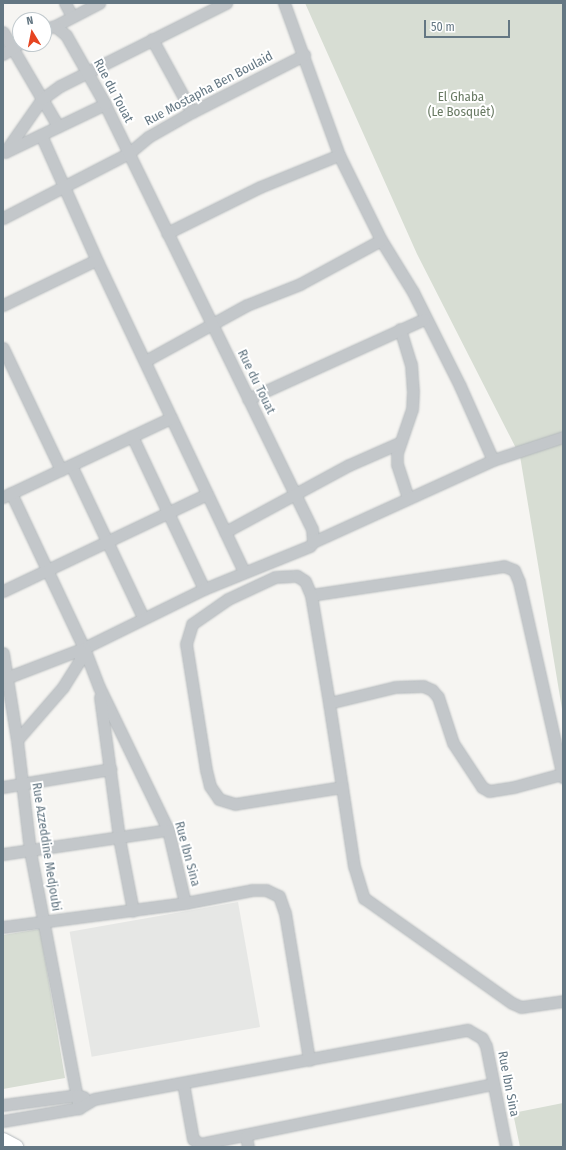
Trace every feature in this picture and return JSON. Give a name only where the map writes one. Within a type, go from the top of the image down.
[{"type":"main road","points":[[3,1140],[16,1147]]},
{"type":"street","points":[[65,3],[72,16]]},
{"type":"street","points":[[52,27],[99,3]]},
{"type":"street","points":[[4,153],[42,99],[87,71],[226,3]]},
{"type":"street","points":[[284,3],[339,155],[381,240],[413,292],[424,318],[460,386],[492,460]]},
{"type":"street","name":"Rue du Touat","points":[[55,26],[66,35],[87,71],[129,153],[312,529],[313,542]]},
{"type":"street","points":[[3,32],[12,40]]},
{"type":"street","points":[[152,39],[192,112]]},
{"type":"street","points":[[3,54],[12,48]]},
{"type":"street","points":[[20,52],[42,99],[58,126]]},
{"type":"street","name":"Rue Mostapha Ben Boulaid","points":[[3,218],[129,153],[148,137],[192,112],[304,55]]},
{"type":"street","points":[[4,153],[104,104]]},
{"type":"street","points":[[41,135],[96,260],[244,572]]},
{"type":"street","points":[[167,233],[260,187],[339,155]]},
{"type":"street","points":[[145,361],[246,305],[300,284],[381,240]]},
{"type":"street","points":[[3,305],[96,260]]},
{"type":"street","points":[[248,399],[424,318]]},
{"type":"street","points":[[400,329],[411,364],[413,391],[412,409],[399,443],[398,464],[408,497]]},
{"type":"street","points":[[3,348],[106,541],[143,617]]},
{"type":"street","points":[[7,495],[171,418]]},
{"type":"street","points":[[132,436],[204,588]]},
{"type":"street","points":[[6,678],[82,649],[143,617],[204,588],[310,546],[313,542],[408,497],[492,460],[563,437]]},
{"type":"street","points":[[225,532],[295,494],[399,443]]},
{"type":"street","points":[[3,591],[207,494]]},
{"type":"street","name":"Rue Ibn Sina","points":[[7,495],[46,570],[99,687],[168,830],[185,903],[252,890],[266,890],[279,896],[285,913],[309,1060]]},
{"type":"street","points":[[312,595],[504,566],[514,570],[519,582],[563,776],[514,788],[489,791],[482,787],[453,743],[438,697],[432,690],[423,686],[395,688],[329,703]]},
{"type":"street","points":[[342,787],[235,804],[218,799],[210,786],[206,770],[186,644],[192,624],[228,598],[275,577],[297,576],[305,581],[312,595],[329,703],[342,787],[354,866],[364,898],[512,1004],[522,1007],[563,1001]]},
{"type":"street","points":[[17,740],[64,687],[80,660],[82,649]]},
{"type":"street","name":"Rue Azzeddine Medjoubi","points":[[3,653],[17,740],[30,851],[79,1108]]},
{"type":"street","points":[[99,687],[119,838],[133,911]]},
{"type":"street","points":[[3,787],[111,769]]},
{"type":"street","points":[[3,854],[168,830]]},
{"type":"street","points":[[3,928],[185,903]]},
{"type":"street","name":"Rue Ibn Sina","points":[[94,1099],[468,1030],[482,1038],[486,1046],[506,1147]]},
{"type":"street","points":[[183,1083],[195,1142],[205,1144],[247,1142],[493,1084]]},
{"type":"street","points":[[3,1105],[77,1095],[94,1099]]},
{"type":"street","points":[[3,1121],[79,1108],[94,1099]]},
{"type":"shaded area","points":[[238,902],[260,1027],[92,1057],[70,932]]},
{"type":"green space","name":"El Ghaba (Le Bosquêt)","points":[[305,3],[563,3],[563,715],[520,456],[417,254]]},
{"type":"green space","points":[[40,929],[65,1078],[3,1089],[3,935]]},
{"type":"green space","points":[[563,1103],[563,1147],[520,1147],[513,1113]]}]
